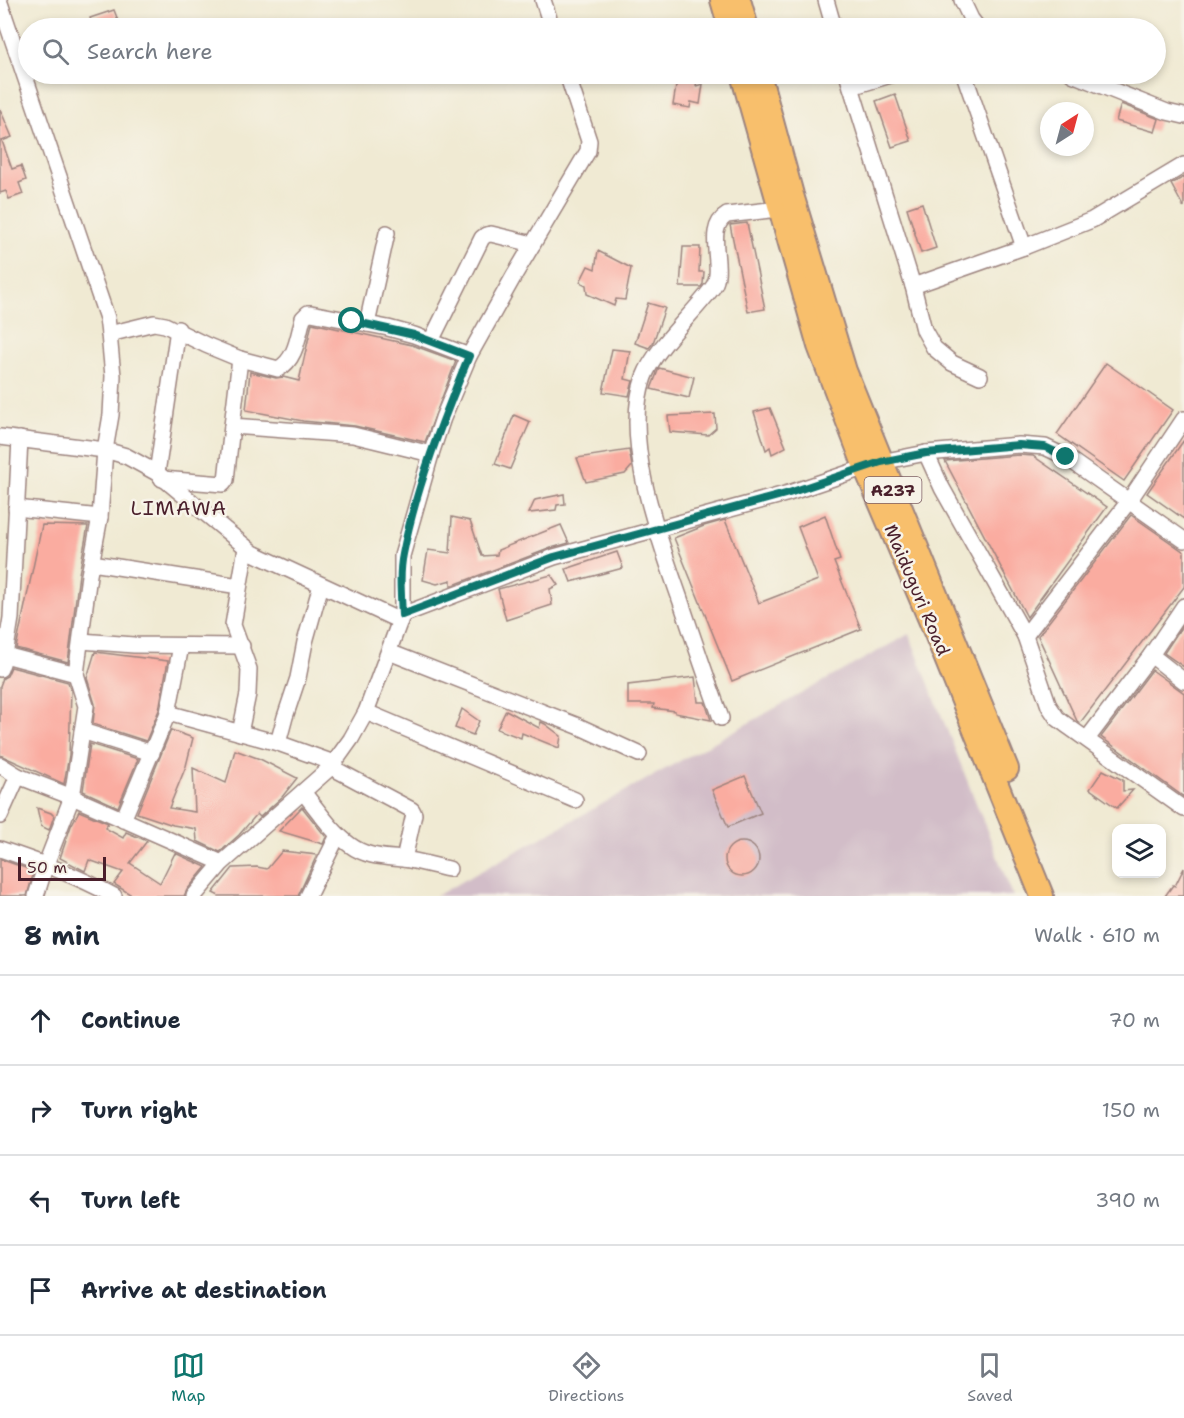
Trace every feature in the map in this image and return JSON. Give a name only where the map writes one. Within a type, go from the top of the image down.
[{"type":"highway","points":[[722,0],[727,18]]},
{"type":"highway","points":[[740,0],[744,18]]},
{"type":"highway","name":"Maiduguri Road","points":[[745,84],[819,346],[966,664],[1052,896]]},
{"type":"highway","name":"Maiduguri Road","points":[[762,84],[824,304],[873,465]]},
{"type":"street","points":[[543,0],[549,18]]},
{"type":"street","points":[[826,0],[831,18]]},
{"type":"street","points":[[962,0],[971,18]]},
{"type":"street","points":[[0,3],[18,56]]},
{"type":"street","points":[[28,84],[107,318],[113,376],[100,517],[76,674],[86,706],[72,797],[36,896]]},
{"type":"street","points":[[200,894],[222,863],[332,765],[351,739],[366,712],[401,618],[402,556],[431,454],[469,356],[588,151],[589,141],[570,84]]},
{"type":"street","points":[[850,84],[913,286],[924,330],[934,348],[952,363],[980,376]]},
{"type":"street","points":[[967,84],[1024,247]]},
{"type":"street","points":[[1097,84],[1167,112],[1184,116]]},
{"type":"street","points":[[913,286],[1024,247],[1092,220],[1184,165]]},
{"type":"street","points":[[721,718],[656,528],[639,454],[638,397],[645,375],[655,358],[715,284],[716,229],[723,217],[779,209]]},
{"type":"street","points":[[367,324],[387,233]]},
{"type":"street","points":[[431,341],[482,238],[486,235],[533,244]]},
{"type":"street","points":[[109,334],[154,324],[165,325],[240,359],[278,369],[291,359],[303,318],[308,313],[388,328],[469,356]]},
{"type":"street","points":[[159,476],[178,329]]},
{"type":"street","points":[[159,476],[223,484],[226,480],[240,359]]},
{"type":"street","points":[[1025,636],[1129,501],[1184,419]]},
{"type":"street","points":[[232,426],[353,435],[431,454]]},
{"type":"street","points":[[0,437],[105,450],[126,456],[159,476],[246,548],[321,585],[401,618],[554,557],[777,496],[873,465],[926,453],[1019,445],[1045,447],[1066,457],[1184,540]]},
{"type":"street","points":[[20,439],[16,508],[8,537],[11,618],[3,662],[76,674]]},
{"type":"street","points":[[926,453],[942,488],[1025,636],[1049,706],[1057,718],[1184,809]]},
{"type":"street","points":[[16,508],[100,517]]},
{"type":"street","points":[[240,734],[248,694],[249,669],[233,625],[246,548]]},
{"type":"street","points":[[92,563],[239,586]]},
{"type":"street","points":[[278,743],[298,678],[305,642],[321,585]]},
{"type":"street","points":[[1087,739],[1151,656],[1184,606]]},
{"type":"street","points":[[81,641],[181,646],[242,646]]},
{"type":"street","points":[[123,820],[168,713],[181,646]]},
{"type":"street","points":[[389,652],[578,726],[639,754]]},
{"type":"street","points":[[1151,656],[1184,681]]},
{"type":"street","points":[[366,712],[576,800]]},
{"type":"street","points":[[168,713],[278,743],[332,765],[412,810],[414,814],[404,859]]},
{"type":"street","points":[[82,731],[152,753]]},
{"type":"street","points":[[0,765],[18,776],[72,797],[222,863]]},
{"type":"street","points":[[0,816],[18,776]]},
{"type":"street","points":[[303,792],[338,835],[363,853],[450,869]]},
{"type":"street","points":[[309,896],[338,835]]},
{"type":"street","points":[[0,849],[46,864],[89,882],[114,896]]},
{"type":"shaded area","points":[[909,634],[1013,896],[436,896]]},
{"type":"building","points":[[114,10],[117,18],[90,18]]},
{"type":"building","points":[[676,84],[696,84],[696,86],[703,84],[700,104],[691,102],[690,108],[673,105]]},
{"type":"building","points":[[895,94],[911,141],[892,147],[876,101]]},
{"type":"building","points":[[1121,104],[1159,119],[1155,132],[1116,121]]},
{"type":"building","points":[[0,109],[12,137],[2,141],[12,169],[21,166],[26,180],[19,183],[23,194],[9,199],[6,191],[0,193]]},
{"type":"building","points":[[1184,177],[1184,208],[1171,184]]},
{"type":"building","points":[[922,203],[936,248],[921,253],[907,208]]},
{"type":"building","points":[[747,223],[765,309],[748,312],[730,225]]},
{"type":"building","points":[[683,247],[700,247],[699,272],[704,272],[701,287],[680,287]]},
{"type":"building","points":[[598,251],[631,268],[625,300],[616,299],[614,306],[587,294],[586,285],[580,282],[588,266],[595,269]]},
{"type":"building","points":[[648,303],[665,308],[653,343],[649,348],[635,343]]},
{"type":"building","points":[[312,323],[412,345],[456,361],[425,442],[355,426],[303,421],[246,410],[250,372],[299,381]]},
{"type":"building","points":[[612,349],[630,351],[625,379],[633,381],[629,396],[603,392]]},
{"type":"building","points":[[1106,363],[1173,410],[1124,481],[1057,434]]},
{"type":"building","points":[[659,368],[694,377],[689,398],[651,389]]},
{"type":"building","points":[[770,408],[786,447],[772,454],[770,447],[766,450],[754,412]]},
{"type":"building","points":[[715,414],[716,428],[708,435],[670,432],[668,416]]},
{"type":"building","points":[[514,415],[530,422],[510,469],[495,464]]},
{"type":"building","points":[[1184,440],[1184,519],[1147,493]]},
{"type":"building","points":[[629,450],[632,466],[625,474],[586,482],[577,458]]},
{"type":"building","points":[[1033,456],[1107,507],[1027,617],[945,461]]},
{"type":"building","points":[[564,494],[565,504],[557,505],[556,510],[529,513],[535,500]]},
{"type":"building","points":[[825,515],[840,560],[834,562],[861,629],[732,681],[674,538],[725,520],[759,603],[818,580],[798,527]]},
{"type":"building","points":[[1131,515],[1184,552],[1184,587],[1080,723],[1077,721],[1038,636]]},
{"type":"building","points":[[452,517],[470,521],[482,556],[497,555],[498,550],[561,525],[569,543],[451,586],[451,580],[437,584],[423,580],[428,550],[450,553]]},
{"type":"building","points":[[42,525],[88,526],[79,574],[68,662],[16,648]]},
{"type":"building","points":[[617,552],[623,568],[571,582],[566,569]]},
{"type":"building","points":[[551,575],[558,585],[550,589],[552,605],[506,620],[498,589]]},
{"type":"building","points":[[1184,623],[1184,667],[1164,653]]},
{"type":"building","points":[[95,652],[168,661],[159,710],[146,741],[93,724],[95,704],[87,678]]},
{"type":"building","points":[[11,667],[68,682],[71,691],[69,755],[64,784],[0,755],[0,686]]},
{"type":"building","points":[[1152,670],[1184,693],[1184,797],[1101,737]]},
{"type":"building","points":[[695,677],[698,702],[705,702],[711,720],[653,708],[654,704],[628,704],[628,685]]},
{"type":"building","points":[[462,709],[479,721],[473,735],[455,728]]},
{"type":"building","points":[[506,710],[539,728],[541,722],[545,724],[561,736],[559,748],[522,733],[521,738],[497,729]]},
{"type":"building","points":[[171,730],[193,738],[186,766],[169,808],[195,812],[193,768],[226,783],[235,750],[260,759],[297,778],[282,797],[260,817],[257,814],[220,852],[197,841],[196,829],[173,825],[137,813]]},
{"type":"building","points":[[90,744],[138,759],[118,807],[83,791]]},
{"type":"building","points":[[1103,770],[1123,780],[1123,791],[1133,790],[1117,808],[1090,789]]},
{"type":"building","points":[[745,776],[761,813],[728,827],[712,790]]},
{"type":"building","points":[[302,807],[326,837],[323,844],[279,831]]},
{"type":"building","points":[[37,808],[54,816],[49,830],[41,826]]},
{"type":"building","points":[[79,811],[108,823],[105,828],[123,838],[126,832],[147,841],[130,863],[160,883],[175,853],[206,867],[184,896],[133,896],[114,884],[123,872],[89,860],[85,871],[60,858]]},
{"type":"building","points":[[742,842],[754,847],[759,859],[754,871],[742,876],[730,871],[725,859],[730,847]]},
{"type":"building","points":[[282,851],[317,855],[298,896],[219,896],[213,893],[233,868],[267,869]]},
{"type":"building","points":[[0,859],[34,871],[27,896],[0,896]]},
{"type":"building","points":[[1184,868],[1184,896],[1165,896],[1173,885],[1175,886]]},
{"type":"district","name":"LIMAWA","points":[[179,508]]},
{"type":"route","points":[[352,321],[414,335],[469,356],[443,418],[402,556],[402,615],[554,557],[789,493],[881,462],[926,453],[1019,445],[1045,447],[1066,457]]}]
